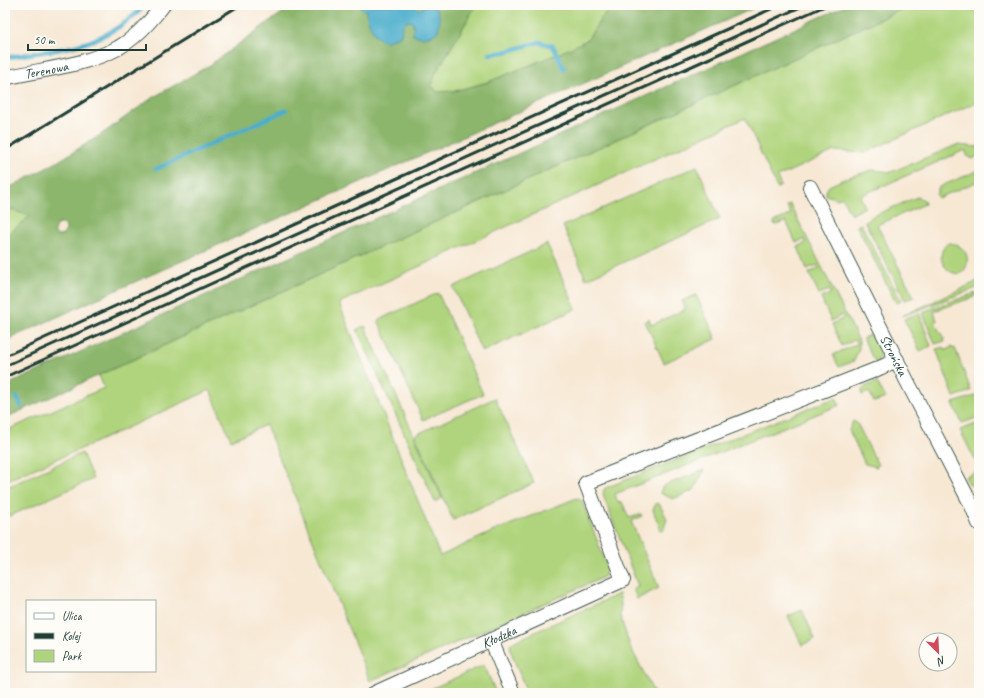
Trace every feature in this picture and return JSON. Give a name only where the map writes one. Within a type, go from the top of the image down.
[{"type":"street","name":"Terenowa","points":[[5,78],[96,58],[119,47],[140,32],[163,5]]},
{"type":"street","name":"Strońska","points":[[810,187],[919,405],[975,505],[979,523]]},
{"type":"street","name":"Kłodzka","points":[[375,693],[623,580],[586,483],[875,370],[897,360]]},
{"type":"street","points":[[491,640],[514,693]]},
{"type":"green space","points":[[294,5],[476,5],[435,74],[432,86],[437,92],[455,91],[488,82],[560,53],[587,40],[611,5],[761,5],[94,300],[5,341],[5,237],[30,216],[5,208],[5,190],[57,162],[102,134],[152,98],[210,65]],"holes":[[[61,224],[66,227],[66,230],[63,235],[58,236],[55,233],[55,228],[57,225]]]},
{"type":"green space","points":[[476,5],[611,5],[587,40],[560,53],[488,82],[455,91],[437,92],[432,86],[435,74]]},
{"type":"green space","points":[[847,5],[911,5],[5,418],[5,386]]},
{"type":"green space","points":[[911,5],[979,5],[979,101],[864,153],[834,151],[777,177],[781,186],[777,188],[745,118],[339,303],[440,556],[494,531],[577,498],[582,501],[608,569],[604,577],[370,681],[266,425],[231,440],[210,390],[83,448],[5,481],[5,431],[104,388],[99,375]]},
{"type":"green space","points":[[957,145],[979,147],[979,158],[978,156],[972,159],[968,157],[965,150],[860,196],[865,207],[851,215],[842,197],[838,199],[825,195],[829,186],[846,178],[872,170],[891,172]]},
{"type":"green space","points":[[697,166],[720,219],[586,279],[563,226]]},
{"type":"green space","points":[[979,170],[979,188],[976,182],[938,198],[936,195],[939,187]]},
{"type":"green space","points":[[917,197],[924,200],[925,204],[877,225],[914,297],[905,300],[865,222],[873,216]]},
{"type":"green space","points":[[790,204],[859,341],[859,349],[854,361],[839,367],[833,355],[857,344],[855,340],[842,346],[832,324],[844,318],[842,315],[831,321],[821,298],[831,293],[829,290],[819,294],[809,273],[819,268],[817,265],[807,269],[798,247],[806,243],[804,239],[796,243],[786,221],[777,225],[774,224],[774,222],[791,214],[787,206]]},
{"type":"green space","points":[[5,208],[30,216],[5,237]]},
{"type":"green space","points":[[861,224],[901,301],[896,303],[857,226]]},
{"type":"green space","points":[[948,243],[955,244],[965,251],[967,262],[964,270],[960,273],[954,273],[948,270],[941,258],[942,250]]},
{"type":"green space","points":[[547,244],[576,309],[482,352],[453,287]]},
{"type":"green space","points":[[979,279],[979,287],[902,316],[974,283]]},
{"type":"green space","points":[[438,293],[483,394],[423,420],[378,320]]},
{"type":"green space","points":[[975,293],[976,295],[974,297],[934,311],[937,321],[935,321],[945,341],[935,344],[923,313]]},
{"type":"green space","points":[[696,295],[716,339],[664,363],[645,321],[649,319],[651,325],[686,309],[682,301]]},
{"type":"green space","points":[[919,313],[931,346],[920,351],[904,319]]},
{"type":"green space","points":[[365,326],[442,498],[435,502],[357,329]]},
{"type":"green space","points":[[873,333],[880,348],[879,359],[876,363],[863,338]]},
{"type":"green space","points":[[944,347],[946,350],[952,347],[953,349],[955,348],[971,391],[954,397],[936,349]]},
{"type":"green space","points":[[875,382],[878,384],[886,398],[874,402],[869,392],[862,395],[862,392],[866,386]]},
{"type":"green space","points":[[978,395],[979,417],[962,423],[953,403]]},
{"type":"green space","points":[[495,398],[534,483],[453,520],[415,435]]},
{"type":"green space","points":[[835,398],[840,405],[615,494],[618,503],[622,502],[629,518],[641,514],[642,516],[631,521],[659,588],[637,599],[633,588],[638,586],[603,495],[605,488]]},
{"type":"green space","points":[[853,421],[857,423],[878,465],[877,467],[865,464],[849,430]]},
{"type":"green space","points":[[979,423],[979,468],[960,430]]},
{"type":"green space","points":[[82,453],[93,479],[5,518],[5,488]]},
{"type":"green space","points":[[704,470],[694,490],[673,499],[660,493],[663,486]]},
{"type":"green space","points":[[976,472],[979,478],[979,491],[970,485],[965,477]]},
{"type":"green space","points":[[656,503],[660,505],[667,519],[663,531],[661,531],[653,510]]},
{"type":"green space","points":[[619,594],[621,603],[620,616],[630,646],[654,693],[527,693],[511,652],[510,645],[515,641]]},
{"type":"green space","points":[[802,610],[815,639],[802,645],[788,616]]},
{"type":"green space","points":[[484,665],[496,693],[422,693]]},
{"type":"water","points":[[358,5],[412,5],[420,10],[429,5],[435,8],[439,13],[440,20],[438,31],[426,37],[413,35],[414,27],[412,22],[407,21],[402,26],[401,35],[385,42],[376,36],[367,17],[366,11]]},
{"type":"waterway","points":[[5,58],[66,48],[99,38],[119,27],[145,5]]},
{"type":"waterway","points":[[490,54],[505,52],[539,42],[553,46],[564,69]]},
{"type":"waterway","points":[[156,169],[286,110]]},
{"type":"waterway","points":[[17,397],[21,406]]},
{"type":"railway","points":[[5,150],[240,5]]},
{"type":"railway","points":[[5,356],[780,5]]},
{"type":"railway","points":[[5,366],[805,5]]},
{"type":"railway","points":[[5,377],[827,5]]}]
